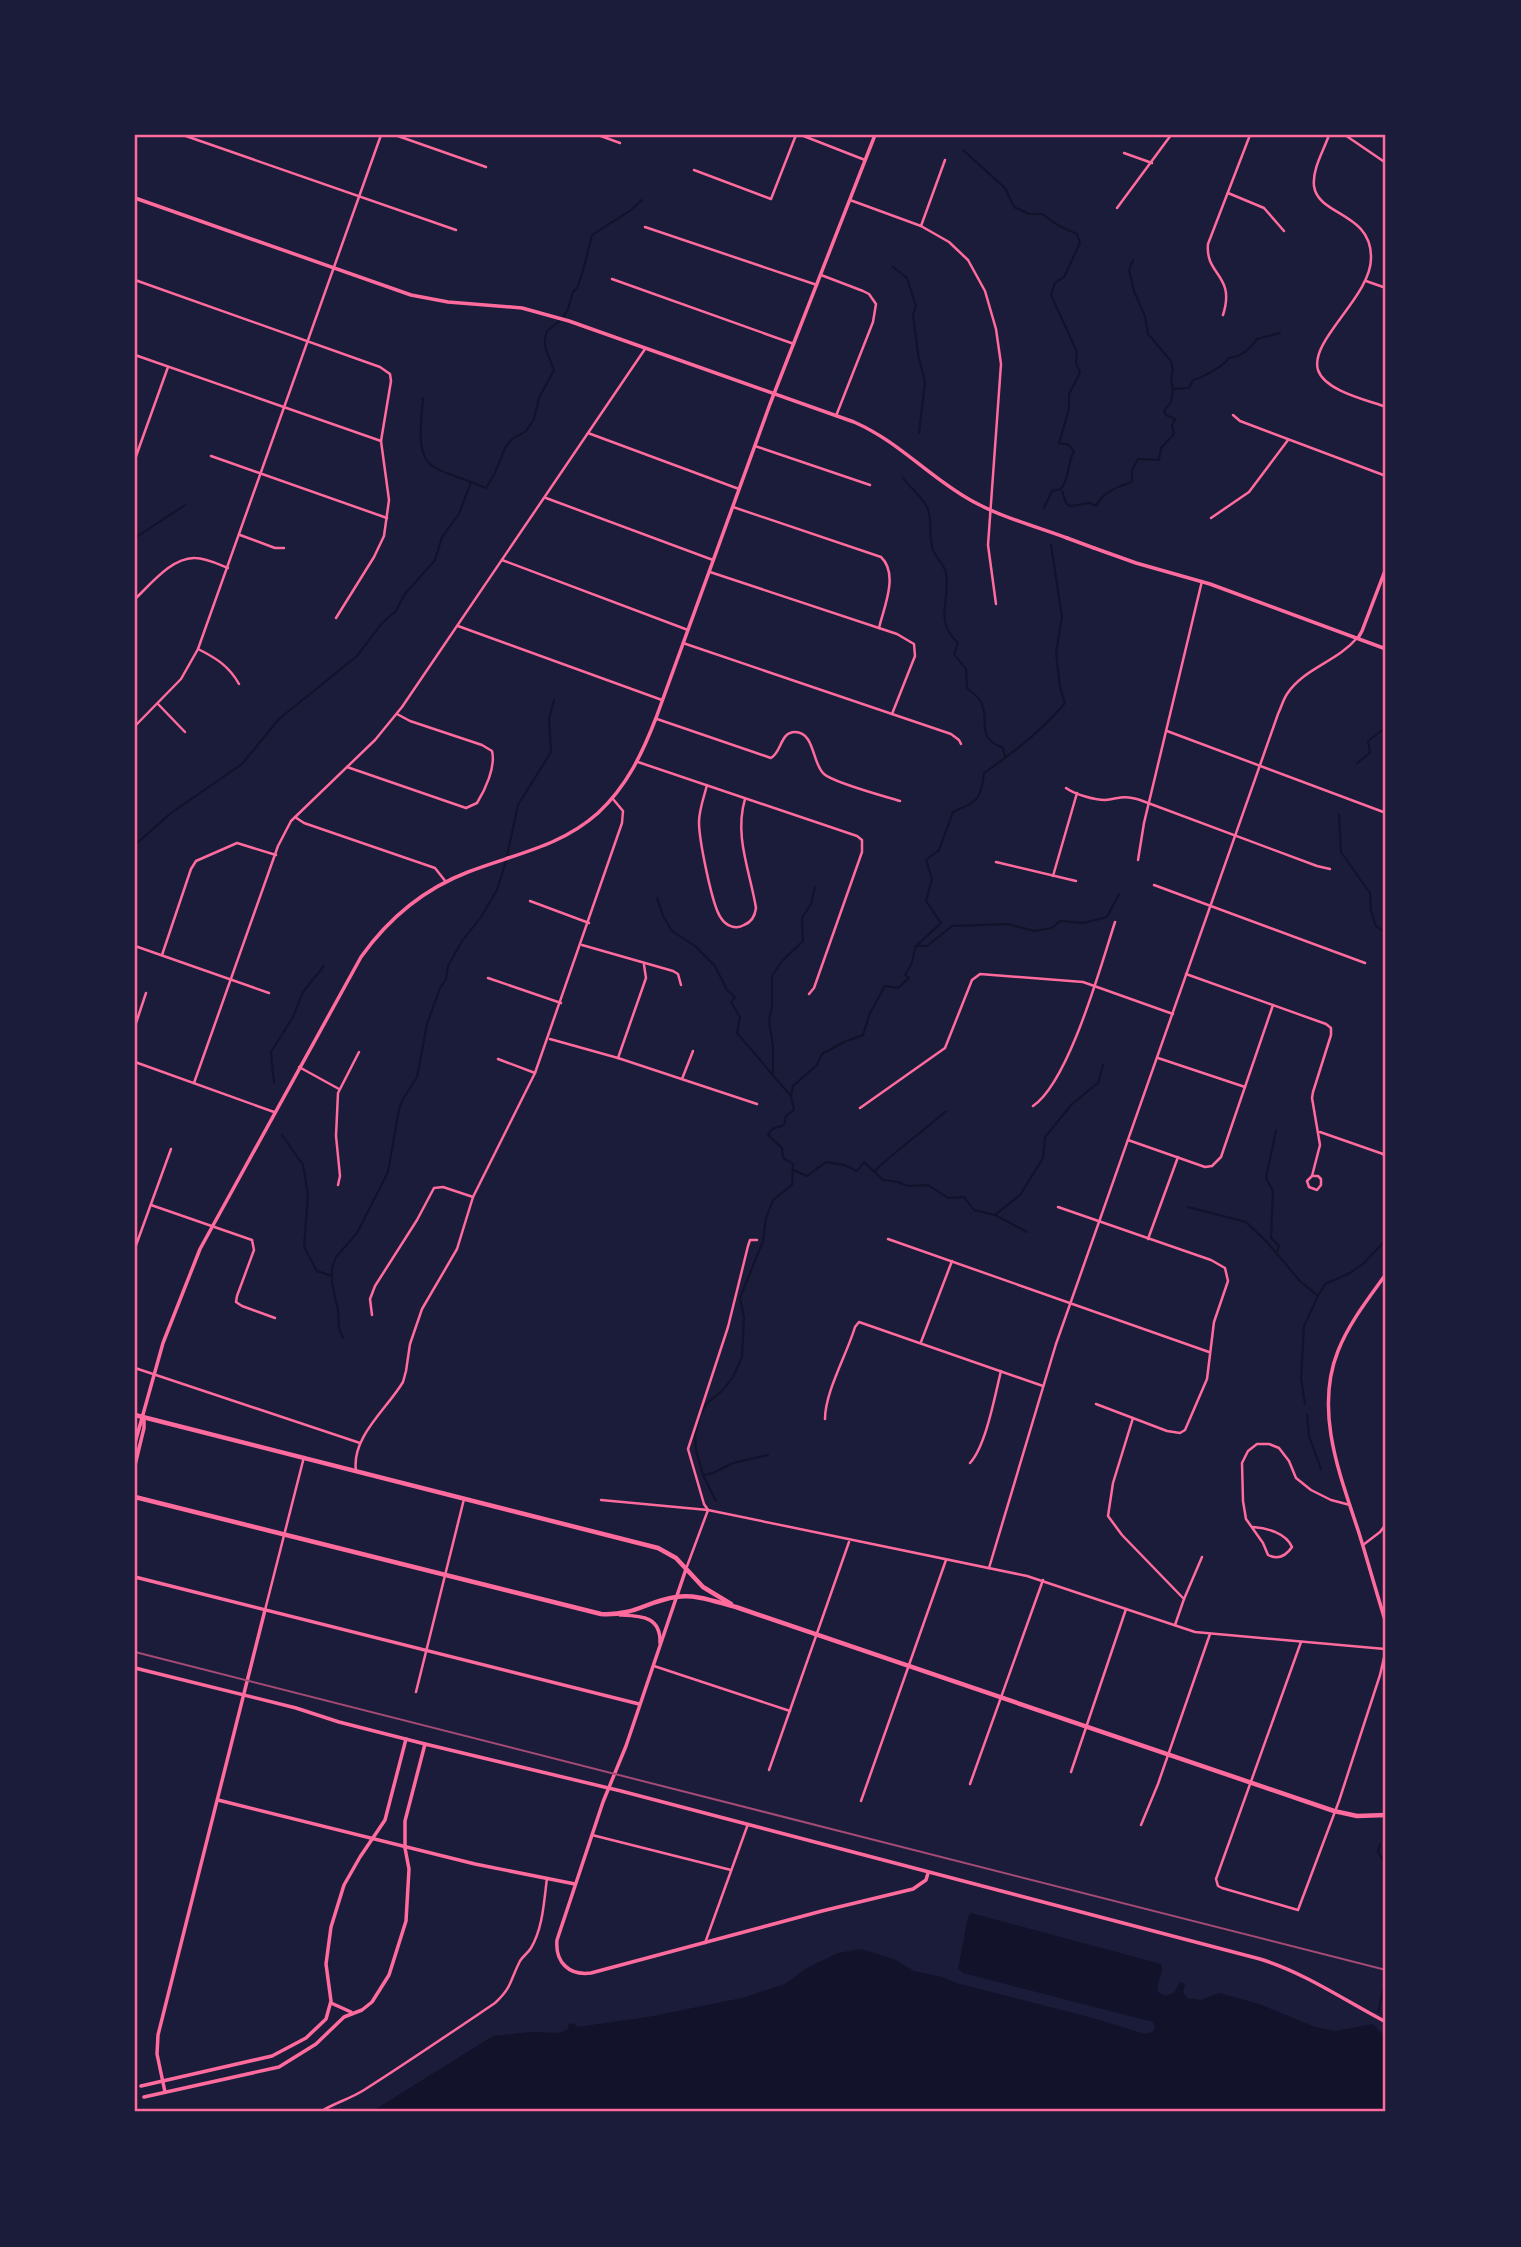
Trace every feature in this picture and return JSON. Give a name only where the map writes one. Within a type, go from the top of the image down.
[{"type":"main road","points":[[135,1415],[658,1548],[676,1558],[703,1587],[736,1607]]},
{"type":"main road","points":[[135,1497],[601,1614],[620,1615],[677,1597],[696,1597],[736,1607],[1334,1811],[1357,1816],[1386,1815]]},
{"type":"street","points":[[183,135],[456,230]]},
{"type":"street","points":[[135,726],[181,679],[198,649],[381,135]]},
{"type":"street","points":[[395,135],[486,167]]},
{"type":"street","points":[[598,135],[620,143]]},
{"type":"street","points":[[694,170],[771,199],[796,135]]},
{"type":"street","points":[[801,135],[865,160]]},
{"type":"street","points":[[135,1443],[176,1306],[212,1226],[352,970],[369,946],[418,898],[446,882],[466,872],[551,844],[582,825],[612,798],[638,762],[774,394],[874,135]]},
{"type":"street","points":[[1117,208],[1171,135]]},
{"type":"street","points":[[1223,315],[1227,290],[1210,261],[1208,250],[1210,238],[1250,135]]},
{"type":"street","points":[[1329,135],[1316,170],[1315,191],[1324,203],[1349,218],[1363,231],[1368,240],[1371,258],[1366,281],[1320,350],[1317,364],[1320,376],[1334,388],[1386,407]]},
{"type":"street","points":[[1345,135],[1386,163]]},
{"type":"street","points":[[1124,153],[1152,163]]},
{"type":"street","points":[[921,226],[945,160]]},
{"type":"street","points":[[1228,193],[1264,208],[1284,231]]},
{"type":"street","points":[[135,198],[419,297],[535,311],[836,416],[886,438],[973,502],[1136,564],[1202,581],[1386,649]]},
{"type":"street","points":[[849,200],[921,226],[949,242],[968,260],[985,292],[1000,351],[1001,379],[988,545],[996,604]]},
{"type":"street","points":[[645,227],[817,285]]},
{"type":"street","points":[[821,275],[869,294],[876,304],[873,323],[836,416]]},
{"type":"street","points":[[612,279],[794,344]]},
{"type":"street","points":[[135,280],[380,367],[390,374],[381,441],[388,491],[384,536],[336,618]]},
{"type":"street","points":[[1366,281],[1386,288]]},
{"type":"street","points":[[194,1083],[285,830],[295,817],[375,740],[397,714],[646,348]]},
{"type":"street","points":[[135,355],[381,441]]},
{"type":"street","points":[[135,459],[168,366]]},
{"type":"street","points":[[1233,415],[1240,421],[1386,476]]},
{"type":"street","points":[[588,433],[739,489]]},
{"type":"street","points":[[1211,518],[1249,492],[1288,439]]},
{"type":"street","points":[[755,446],[870,485]]},
{"type":"street","points":[[211,456],[387,518]]},
{"type":"street","points":[[544,498],[713,560]]},
{"type":"street","points":[[733,507],[870,552],[885,560],[890,576],[879,628]]},
{"type":"street","points":[[240,535],[275,548],[284,548]]},
{"type":"street","points":[[135,599],[171,567],[190,558],[203,559],[228,568]]},
{"type":"street","points":[[502,560],[688,630]]},
{"type":"street","points":[[989,1569],[1070,1304],[1260,765],[1288,693],[1307,674],[1346,652],[1358,638],[1386,568]]},
{"type":"street","points":[[709,572],[908,639],[914,644],[915,656],[892,715]]},
{"type":"street","points":[[1138,860],[1144,823],[1202,581]]},
{"type":"street","points":[[458,626],[662,700]]},
{"type":"street","points":[[683,643],[951,734],[961,744]]},
{"type":"street","points":[[198,649],[228,667],[239,684]]},
{"type":"street","points":[[157,704],[185,732]]},
{"type":"street","points":[[346,767],[466,808],[477,803],[492,763],[492,751],[397,714]]},
{"type":"street","points":[[656,718],[771,758],[776,756],[786,735],[799,732],[808,739],[817,765],[825,775],[900,801]]},
{"type":"street","points":[[1167,731],[1386,813]]},
{"type":"street","points":[[638,762],[857,836],[862,840],[863,847],[858,864],[814,988],[809,994]]},
{"type":"street","points":[[707,785],[699,822],[714,900],[723,922],[740,927],[752,919],[756,908],[740,831],[745,798]]},
{"type":"street","points":[[1066,788],[1102,800],[1124,796],[1149,803],[1330,869]]},
{"type":"street","points":[[1053,876],[1077,793]]},
{"type":"street","points":[[356,1471],[355,1457],[360,1443],[403,1382],[410,1345],[422,1309],[457,1249],[473,1197],[536,1073],[582,945],[623,817],[621,807],[612,798]]},
{"type":"street","points":[[295,817],[304,823],[435,868],[446,882]]},
{"type":"street","points":[[162,955],[196,861],[234,844],[275,855]]},
{"type":"street","points":[[996,862],[1076,881]]},
{"type":"street","points":[[1154,886],[1365,963]]},
{"type":"street","points":[[530,901],[589,923]]},
{"type":"street","points":[[1033,1105],[1049,1089],[1066,1061],[1115,922]]},
{"type":"street","points":[[582,945],[676,972],[681,985]]},
{"type":"street","points":[[135,946],[269,993]]},
{"type":"street","points":[[618,1058],[646,978],[644,964]]},
{"type":"street","points":[[860,1108],[945,1048],[976,975],[985,973],[1058,978],[1094,985],[1172,1014]]},
{"type":"street","points":[[1186,974],[1331,1028],[1312,1098],[1319,1151],[1308,1185],[1317,1190],[1321,1179],[1312,1176]]},
{"type":"street","points":[[488,978],[561,1003]]},
{"type":"street","points":[[135,1027],[146,993]]},
{"type":"street","points":[[1128,1140],[1205,1167],[1212,1166],[1221,1157],[1273,1005]]},
{"type":"street","points":[[549,1038],[757,1104]]},
{"type":"street","points":[[682,1079],[693,1051]]},
{"type":"street","points":[[338,1185],[340,1176],[336,1127],[339,1089],[359,1052]]},
{"type":"street","points":[[1157,1058],[1245,1087]]},
{"type":"street","points":[[498,1059],[536,1073]]},
{"type":"street","points":[[135,1062],[274,1112]]},
{"type":"street","points":[[299,1067],[339,1089]]},
{"type":"street","points":[[1318,1131],[1383,1154],[1386,1160]]},
{"type":"street","points":[[135,1248],[171,1149]]},
{"type":"street","points":[[1383,1154],[1385,1149]]},
{"type":"street","points":[[1148,1239],[1178,1157]]},
{"type":"street","points":[[372,1315],[370,1299],[375,1286],[434,1188],[443,1187],[473,1197]]},
{"type":"street","points":[[151,1205],[250,1239],[254,1243],[254,1250],[236,1302],[275,1318]]},
{"type":"street","points":[[1058,1207],[1211,1260],[1223,1266],[1227,1272],[1227,1286],[1214,1322],[1207,1379],[1190,1422],[1182,1432],[1167,1431],[1096,1404]]},
{"type":"street","points":[[888,1239],[1209,1352]]},
{"type":"street","points":[[708,1510],[688,1449],[729,1327],[748,1245],[750,1240],[757,1240]]},
{"type":"street","points":[[920,1342],[951,1261]]},
{"type":"street","points":[[1301,1642],[1217,1873],[1216,1883],[1227,1890],[1298,1910],[1340,1794],[1380,1675],[1386,1649],[1385,1620],[1328,1423],[1328,1389],[1335,1360],[1348,1330],[1386,1275]]},
{"type":"street","points":[[825,1419],[825,1411],[858,1323],[864,1322],[1043,1386]]},
{"type":"street","points":[[135,1368],[360,1443]]},
{"type":"street","points":[[970,1463],[975,1458],[983,1438],[1001,1371]]},
{"type":"street","points":[[135,1465],[144,1417]]},
{"type":"street","points":[[1133,1418],[1113,1483],[1108,1516],[1122,1535],[1184,1599]]},
{"type":"street","points":[[1252,1527],[1284,1536],[1292,1543],[1292,1547],[1280,1557],[1268,1555],[1244,1514],[1242,1463],[1248,1451],[1257,1444],[1269,1444],[1279,1448],[1289,1461],[1296,1478],[1311,1490],[1331,1500],[1350,1505]]},
{"type":"street","points":[[165,2092],[156,2054],[158,2035],[304,1458]]},
{"type":"street","points":[[416,1692],[464,1499]]},
{"type":"street","points":[[601,1500],[708,1510],[1043,1580],[1195,1632],[1386,1649]]},
{"type":"street","points":[[708,1510],[556,1940],[558,1957],[562,1964],[574,1972],[591,1973],[918,1887],[926,1880],[928,1873]]},
{"type":"street","points":[[1363,1545],[1386,1524]]},
{"type":"street","points":[[769,1770],[850,1540]]},
{"type":"street","points":[[1175,1625],[1202,1558]]},
{"type":"street","points":[[861,1801],[946,1560]]},
{"type":"street","points":[[135,1577],[639,1704]]},
{"type":"street","points":[[971,1784],[1043,1580]]},
{"type":"street","points":[[1071,1772],[1126,1609]]},
{"type":"street","points":[[620,1615],[640,1616],[654,1623],[660,1633],[660,1648]]},
{"type":"street","points":[[1141,1825],[1210,1634]]},
{"type":"street","points":[[654,1665],[790,1711]]},
{"type":"street","points":[[135,1668],[869,1855],[1274,1964],[1314,1981],[1386,2022]]},
{"type":"street","points":[[141,2086],[261,2060],[281,2053],[326,2019],[331,2003],[326,1964],[331,1927],[344,1885],[385,1820],[406,1739]]},
{"type":"street","points":[[144,2098],[279,2067],[316,2044],[336,2023],[372,2002],[396,1959],[406,1921],[409,1869],[405,1847],[405,1821],[425,1744]]},
{"type":"street","points":[[218,1800],[475,1864],[575,1884]]},
{"type":"street","points":[[705,1943],[748,1825]]},
{"type":"street","points":[[592,1835],[731,1870]]},
{"type":"street","points":[[320,2112],[334,2103],[355,2096],[495,2003],[504,1994],[519,1962],[531,1947],[541,1920],[547,1878]]},
{"type":"street","points":[[331,2003],[353,2013]]},
{"type":"shaded area","points":[[971,1913],[1161,1964],[1158,1992],[1165,1996],[1174,1993],[1180,1982],[1185,1984],[1183,1992],[1187,1998],[1201,2000],[1219,1993],[1259,2004],[1315,2027],[1335,2031],[1373,2024],[1386,2038],[1386,2112],[371,2112],[493,2036],[530,2032],[560,2033],[574,2023],[577,2027],[648,2017],[742,1998],[785,1984],[807,1968],[838,1953],[861,1949],[894,1959],[914,1971],[956,1983],[1145,2034],[1153,2032],[1153,2022],[963,1973],[958,1969]]},
{"type":"waterway","points":[[963,150],[1005,188],[1014,207],[1029,214],[1042,214],[1077,234],[1080,243],[1064,277],[1055,283],[1051,295],[1077,352],[1076,363],[1080,373],[1069,394],[1069,409],[1059,443],[1069,445],[1074,452],[1064,484],[1061,489],[1052,491],[1044,508]]},
{"type":"waterway","points":[[135,845],[171,813],[242,764],[279,719],[357,656],[382,623],[396,611],[404,595],[435,560],[442,537],[459,514],[471,482],[486,488],[506,446],[526,431],[534,419],[539,398],[554,370],[545,347],[547,331],[562,319],[568,309],[583,271],[592,235],[642,200]]},
{"type":"waterway","points":[[1133,260],[1129,270],[1134,291],[1145,316],[1148,334],[1171,361],[1173,389]]},
{"type":"waterway","points":[[893,267],[907,278],[916,306],[913,315],[925,382],[919,433]]},
{"type":"waterway","points":[[1062,491],[1066,503],[1070,506],[1090,503],[1096,506],[1107,493],[1132,482],[1132,470],[1138,459],[1159,460],[1161,448],[1174,434],[1172,426],[1175,419],[1164,411],[1171,402],[1173,389],[1189,388],[1193,380],[1223,365],[1229,358],[1242,354],[1257,339],[1280,333]]},
{"type":"waterway","points":[[423,398],[421,445],[428,462],[443,472],[471,482]]},
{"type":"waterway","points":[[903,478],[929,512],[934,553],[946,573],[944,610],[946,626],[958,643],[954,654],[966,669],[967,688],[980,700],[988,738],[1003,748],[1005,756]]},
{"type":"waterway","points":[[135,538],[185,505]]},
{"type":"waterway","points":[[716,1501],[703,1475],[696,1450],[695,1436],[700,1415],[707,1403],[722,1391],[733,1377],[742,1357],[744,1317],[740,1298],[763,1241],[766,1218],[773,1200],[792,1185],[793,1164],[783,1158],[782,1148],[768,1135],[772,1129],[784,1125],[786,1116],[794,1110],[791,1096],[793,1086],[817,1065],[822,1054],[863,1035],[870,1013],[885,986],[898,988],[909,978],[905,975],[916,946],[941,923],[926,901],[932,879],[926,860],[939,850],[953,812],[976,799],[984,773],[1027,741],[1065,703],[1056,653],[1062,617],[1051,545]]},
{"type":"waterway","points":[[507,856],[518,805],[551,752],[549,719],[554,700]]},
{"type":"waterway","points":[[1357,763],[1370,753],[1368,741],[1386,727]]},
{"type":"waterway","points":[[1339,815],[1341,852],[1370,893],[1371,911],[1376,926],[1386,933]]},
{"type":"waterway","points":[[343,1338],[339,1328],[332,1268],[336,1257],[357,1233],[388,1172],[399,1109],[417,1077],[427,1024],[446,979],[448,966],[497,890],[506,861]]},
{"type":"waterway","points":[[773,1073],[769,1021],[772,976],[782,961],[803,941],[802,918],[811,904],[815,887]]},
{"type":"waterway","points":[[916,946],[927,946],[952,926],[1008,924],[1034,931],[1052,928],[1060,921],[1084,923],[1107,917],[1119,894]]},
{"type":"waterway","points":[[657,898],[672,931],[695,946],[715,966],[727,990],[735,997],[731,1002],[740,1017],[737,1033],[790,1095]]},
{"type":"waterway","points":[[274,1083],[271,1052],[293,1017],[303,992],[324,966]]},
{"type":"waterway","points":[[995,1215],[1020,1195],[1043,1158],[1045,1137],[1072,1104],[1098,1083],[1103,1065]]},
{"type":"waterway","points":[[875,1171],[946,1111]]},
{"type":"waterway","points":[[1276,1130],[1266,1178],[1273,1191],[1271,1238],[1279,1246],[1277,1252]]},
{"type":"waterway","points":[[282,1135],[303,1165],[308,1195],[304,1247],[317,1271],[332,1276]]},
{"type":"waterway","points":[[793,1170],[807,1176],[826,1162],[844,1165],[857,1171],[864,1162],[883,1180],[908,1186],[928,1185],[948,1198],[964,1197],[974,1210],[995,1215],[1027,1232]]},
{"type":"waterway","points":[[1188,1207],[1246,1222],[1300,1281],[1318,1296]]},
{"type":"waterway","points":[[1305,1404],[1301,1378],[1304,1326],[1318,1296],[1325,1284],[1350,1273],[1364,1263],[1386,1240]]},
{"type":"waterway","points":[[1307,1415],[1309,1436],[1321,1469]]},
{"type":"waterway","points":[[703,1475],[733,1463],[768,1455]]},
{"type":"waterway","points":[[1386,1541],[1386,1550]]},
{"type":"waterway","points":[[1380,1844],[1378,1852],[1386,1865]]},
{"type":"waterway","points":[[1378,2012],[1386,1979]]},
{"type":"railway","points":[[135,1652],[1386,1970]]}]
